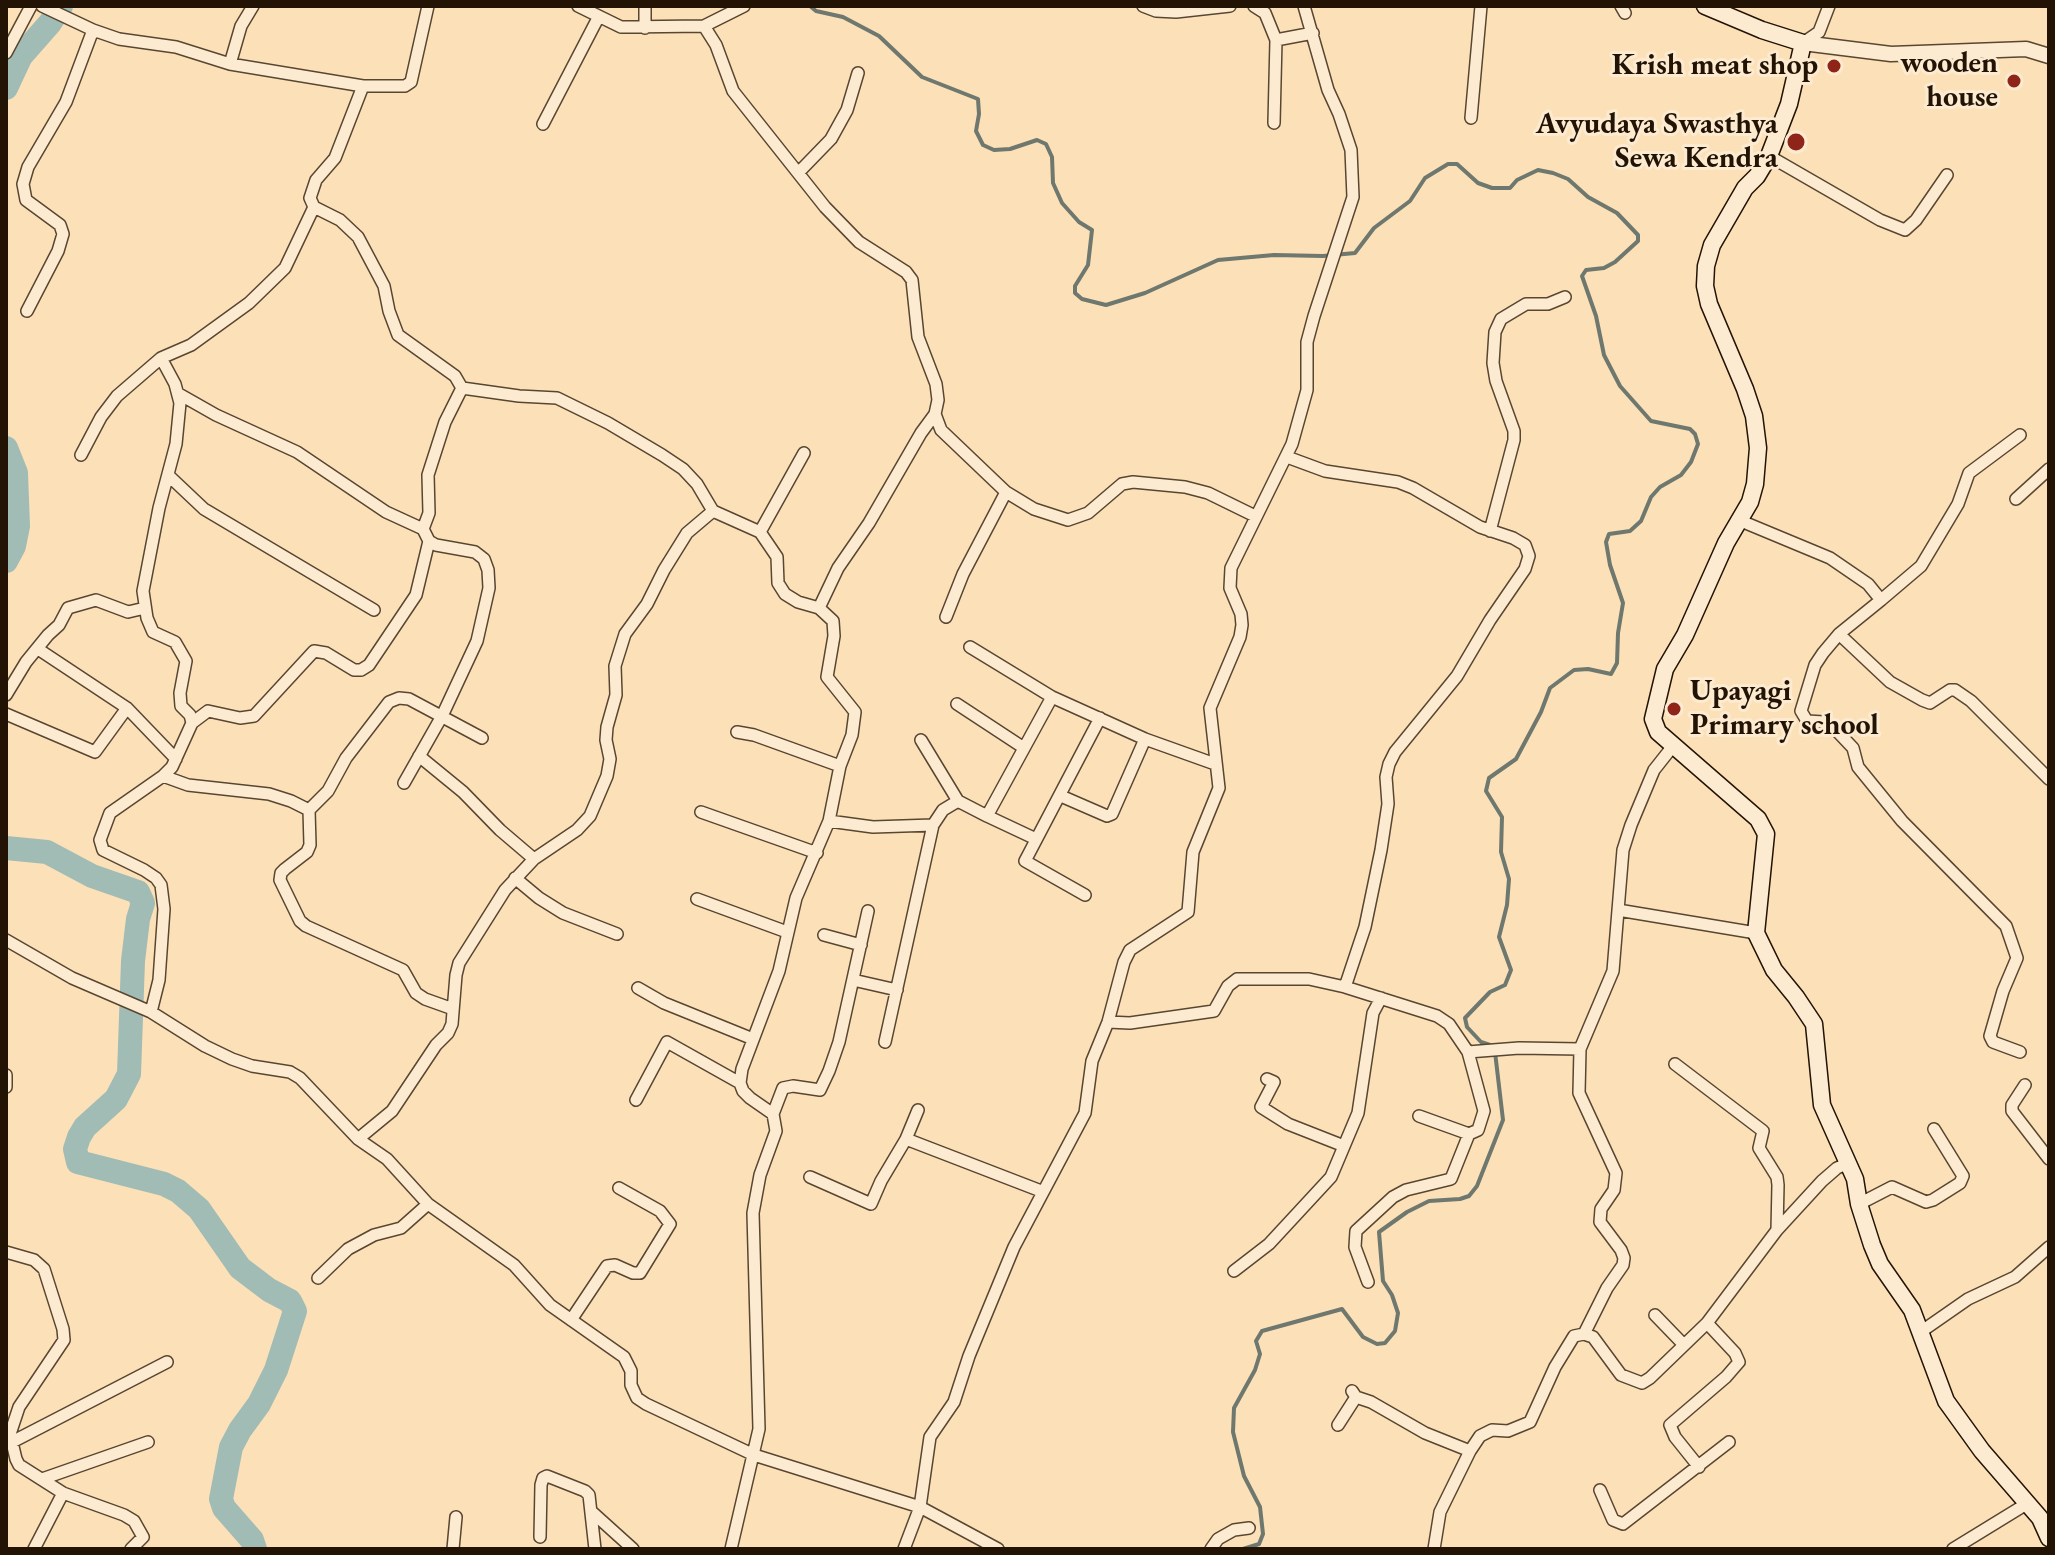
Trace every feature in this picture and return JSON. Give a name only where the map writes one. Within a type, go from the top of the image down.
[{"type":"main road","points":[[1705,6],[1803,43],[1789,104],[1769,156],[1712,245],[1706,266],[1705,286],[1709,304],[1745,389],[1757,432],[1755,484],[1750,502],[1726,543],[1659,687],[1653,719],[1658,732],[1758,819],[1766,834],[1756,933],[1774,970],[1814,1024],[1822,1105],[1855,1179],[1859,1204],[1880,1264],[1904,1296],[1922,1331],[1946,1401],[1982,1451],[2044,1517],[2049,1538]]},
{"type":"street","points":[[6,53],[31,6]]},
{"type":"street","points":[[42,6],[119,39],[176,47],[230,64],[363,86],[405,86],[411,82],[428,6]]},
{"type":"street","points":[[230,64],[241,26],[253,6]]},
{"type":"street","points":[[578,6],[621,27],[645,28],[691,24],[704,26],[744,6]]},
{"type":"street","points":[[645,6],[645,28]]},
{"type":"street","points":[[1143,6],[1156,11],[1176,12],[1230,6]]},
{"type":"street","points":[[1254,6],[1265,13],[1276,40],[1274,123]]},
{"type":"street","points":[[904,1549],[920,1507],[930,1437],[954,1402],[969,1356],[1014,1247],[1085,1113],[1092,1061],[1108,1022],[1119,974],[1130,950],[1188,912],[1193,852],[1219,788],[1210,708],[1240,637],[1242,625],[1229,579],[1255,516],[1287,457],[1307,390],[1307,342],[1353,197],[1351,150],[1328,90],[1304,6]]},
{"type":"street","points":[[1471,118],[1481,6]]},
{"type":"street","points":[[1803,43],[1819,32],[1829,6]]},
{"type":"street","points":[[543,124],[598,18]]},
{"type":"street","points":[[704,26],[716,45],[733,91],[845,229],[859,242],[906,272],[912,280],[918,337],[936,384],[938,400],[935,414],[838,568],[819,608]]},
{"type":"street","points":[[27,311],[58,251],[63,234],[60,225],[26,200],[23,184],[28,167],[66,102],[88,28]]},
{"type":"street","points":[[1276,40],[1313,33]]},
{"type":"street","points":[[1803,43],[1880,53],[2026,49],[2049,56]]},
{"type":"street","points":[[799,172],[831,139],[847,110],[858,73]]},
{"type":"street","points":[[363,86],[335,158],[316,180],[310,198],[314,207],[340,220],[358,237],[384,286],[398,335],[455,376],[462,388]]},
{"type":"street","points":[[1769,156],[1880,220],[1905,230],[1916,220],[1947,175]]},
{"type":"street","points":[[81,455],[87,440],[117,396],[161,358],[191,345],[263,290],[285,268],[314,207]]},
{"type":"street","points":[[1490,531],[1514,440],[1514,431],[1495,372],[1495,332],[1501,319],[1526,304],[1548,304],[1565,297]]},
{"type":"street","points":[[161,358],[179,394],[176,444],[143,591],[153,632],[175,642],[186,661],[180,693],[181,706],[190,715],[192,723]]},
{"type":"street","points":[[462,388],[519,396],[548,396],[608,423],[683,469],[697,484],[713,511],[760,532],[777,557],[778,583],[785,594],[798,602],[819,608],[834,625],[827,677],[855,712],[852,735],[840,766],[829,821],[801,883],[775,982],[740,1083],[750,1098],[773,1114]]},
{"type":"street","points":[[423,529],[429,513],[428,475],[445,422],[462,388]]},
{"type":"street","points":[[179,394],[216,415],[297,452],[386,512],[423,529],[429,541],[436,545],[475,552],[484,559],[489,588],[477,641],[442,716],[404,783]]},
{"type":"street","points":[[935,414],[941,430],[1006,492],[1034,509],[1068,520],[1088,513],[1122,484],[1133,482],[1185,487],[1208,493],[1255,516]]},
{"type":"street","points":[[2020,435],[1969,473],[1958,504],[1921,566],[1839,634],[1815,665],[1802,703],[1803,716],[1807,721],[1824,722],[1835,729],[1853,748],[1858,767],[1865,777],[1902,821],[2006,926],[2017,958],[2003,991],[1990,1036],[1993,1042],[2020,1052]]},
{"type":"street","points":[[760,532],[804,453]]},
{"type":"street","points":[[1287,457],[1325,471],[1398,482],[1490,531],[1513,538],[1525,545],[1529,556],[1525,569],[1457,676],[1395,752],[1389,764],[1386,777],[1388,804],[1381,850],[1365,927],[1345,987]]},
{"type":"street","points":[[2016,499],[2049,469]]},
{"type":"street","points":[[168,475],[204,509],[374,610]]},
{"type":"street","points":[[946,617],[963,574],[1006,492]]},
{"type":"street","points":[[358,1139],[392,1111],[436,1045],[448,1033],[452,1024],[459,963],[505,890],[534,859],[577,830],[590,816],[607,776],[610,759],[607,727],[616,695],[615,666],[625,634],[647,604],[687,533],[713,511]]},
{"type":"street","points":[[1741,521],[1830,558],[1868,584],[1881,600]]},
{"type":"street","points":[[150,1011],[159,980],[164,909],[161,885],[144,870],[103,850],[100,840],[110,813],[163,776],[176,759],[192,723],[208,711],[240,718],[254,716],[314,651],[326,653],[354,670],[369,665],[416,595],[429,541]]},
{"type":"street","points":[[6,695],[26,662],[59,625],[68,608],[96,600],[128,612],[145,608]]},
{"type":"street","points":[[1839,634],[1890,682],[1922,700],[1930,703],[1955,690],[1971,701],[2049,779]]},
{"type":"street","points":[[970,647],[1052,697],[1145,739],[1215,764]]},
{"type":"street","points":[[38,649],[127,708],[176,759]]},
{"type":"street","points":[[987,816],[1052,697]]},
{"type":"street","points":[[453,1009],[416,993],[403,970],[306,926],[300,921],[280,880],[281,873],[307,852],[309,810],[328,791],[346,758],[389,702],[399,698],[409,699],[482,738]]},
{"type":"street","points":[[957,704],[1024,748]]},
{"type":"street","points":[[6,714],[95,752],[127,708]]},
{"type":"street","points":[[1085,895],[1025,861],[1100,718]]},
{"type":"street","points":[[737,732],[754,735],[840,766]]},
{"type":"street","points":[[1061,796],[1107,816],[1112,814],[1145,739]]},
{"type":"street","points":[[921,740],[958,801],[1036,839]]},
{"type":"street","points":[[1584,1334],[1624,1258],[1600,1222],[1601,1209],[1614,1190],[1616,1173],[1579,1093],[1580,1049],[1613,971],[1623,850],[1654,770],[1673,746]]},
{"type":"street","points":[[419,756],[463,792],[534,859]]},
{"type":"street","points":[[163,776],[188,785],[269,794],[309,810]]},
{"type":"street","points":[[885,1042],[933,825],[943,810],[958,801]]},
{"type":"street","points":[[701,812],[817,853]]},
{"type":"street","points":[[829,821],[873,827],[933,825]]},
{"type":"street","points":[[515,878],[563,913],[617,934]]},
{"type":"street","points":[[697,899],[787,932]]},
{"type":"street","points":[[1618,910],[1756,933]]},
{"type":"street","points":[[731,1549],[754,1455],[760,1414],[753,1284],[753,1213],[760,1175],[776,1131],[773,1114],[783,1088],[793,1086],[820,1090],[839,1042],[868,911]]},
{"type":"street","points":[[824,935],[861,945]]},
{"type":"street","points":[[6,940],[72,978],[150,1011],[205,1046],[232,1059],[252,1066],[290,1072],[311,1089],[358,1139],[387,1159],[428,1204],[514,1265],[541,1297],[624,1357],[631,1371],[631,1385],[637,1398],[646,1404],[754,1455],[920,1507],[998,1549]]},
{"type":"street","points":[[1108,1022],[1130,1023],[1176,1014],[1214,1011],[1228,986],[1244,978],[1309,979],[1345,987],[1437,1016],[1449,1024],[1468,1052],[1484,1111],[1478,1130],[1469,1134],[1419,1116]]},
{"type":"street","points":[[853,980],[897,990]]},
{"type":"street","points":[[638,988],[664,1003],[753,1039]]},
{"type":"street","points":[[1234,1271],[1269,1244],[1331,1177],[1358,1113],[1373,1013],[1381,998]]},
{"type":"street","points":[[636,1100],[667,1042],[740,1083]]},
{"type":"street","points":[[1468,1052],[1519,1048],[1580,1049]]},
{"type":"street","points":[[1675,1064],[1763,1131],[1759,1148],[1777,1177],[1777,1230]]},
{"type":"street","points":[[6,1075],[6,1087]]},
{"type":"street","points":[[1267,1079],[1274,1082],[1261,1107],[1288,1124],[1344,1146]]},
{"type":"street","points":[[2025,1085],[2012,1105],[2012,1111],[2049,1159]]},
{"type":"street","points":[[810,1177],[871,1204],[918,1110]]},
{"type":"street","points":[[1859,1204],[1892,1187],[1926,1202],[1960,1183],[1963,1176],[1934,1129]]},
{"type":"street","points":[[1368,1282],[1355,1247],[1356,1231],[1393,1197],[1406,1190],[1451,1179],[1469,1134]]},
{"type":"street","points":[[906,1139],[1041,1191]]},
{"type":"street","points":[[1434,1549],[1440,1512],[1470,1451],[1480,1436],[1492,1430],[1508,1431],[1530,1422],[1574,1336],[1584,1334],[1593,1337],[1621,1375],[1642,1383],[1707,1323],[1777,1230],[1822,1181],[1837,1168],[1849,1163]]},
{"type":"street","points":[[571,1320],[607,1266],[615,1265],[640,1273],[670,1224],[660,1211],[619,1188]]},
{"type":"street","points":[[318,1278],[348,1249],[374,1235],[401,1228],[428,1204]]},
{"type":"street","points":[[1922,1331],[1968,1299],[2015,1277],[2049,1247]]},
{"type":"street","points":[[6,1252],[34,1260],[44,1269],[64,1340],[19,1407],[10,1438],[19,1465],[63,1493],[134,1521],[143,1537],[131,1549]]},
{"type":"street","points":[[1655,1315],[1684,1345]]},
{"type":"street","points":[[1699,1467],[1675,1437],[1670,1425],[1739,1362],[1735,1353],[1707,1323]]},
{"type":"street","points":[[10,1438],[167,1362]]},
{"type":"street","points":[[1338,1425],[1354,1394],[1425,1433],[1470,1451]]},
{"type":"street","points":[[42,1479],[148,1442]]},
{"type":"street","points":[[1600,1490],[1613,1520],[1623,1524],[1729,1442]]},
{"type":"street","points":[[540,1537],[541,1485],[547,1476],[589,1495],[595,1549]]},
{"type":"street","points":[[34,1549],[63,1493]]},
{"type":"street","points":[[1953,1549],[2028,1503]]},
{"type":"street","points":[[592,1512],[633,1549]]},
{"type":"street","points":[[453,1549],[456,1517]]},
{"type":"street","points":[[1211,1549],[1218,1539],[1234,1530],[1249,1528]]},
{"type":"waterway","points":[[6,88],[21,56],[61,6]]},
{"type":"waterway","points":[[810,6],[816,11],[843,17],[879,36],[922,77],[978,99],[976,131],[983,145],[994,150],[1010,149],[1037,140],[1046,144],[1052,157],[1053,183],[1062,203],[1079,222],[1092,230],[1088,265],[1075,286],[1075,293],[1082,299],[1106,305],[1145,293],[1218,260],[1355,253],[1374,228],[1410,201],[1425,178],[1448,164],[1457,164],[1478,183],[1492,188],[1510,188],[1517,180],[1538,170],[1553,173],[1568,179],[1588,197],[1617,213],[1638,235],[1638,241],[1615,262],[1604,268],[1586,270],[1582,276],[1596,316],[1604,355],[1620,386],[1651,421],[1690,429],[1698,444],[1691,462],[1681,475],[1660,487],[1651,497],[1641,521],[1630,531],[1609,534],[1606,542],[1610,565],[1623,603],[1617,663],[1611,674],[1588,669],[1574,670],[1550,688],[1516,759],[1489,778],[1486,791],[1502,817],[1501,852],[1509,879],[1507,905],[1499,937],[1511,970],[1505,985],[1490,992],[1465,1018],[1467,1027],[1481,1042],[1490,1045]]},
{"type":"waterway","points":[[6,448],[16,473],[18,526],[14,546],[6,561]]},
{"type":"waterway","points":[[6,848],[47,852],[92,876],[138,892],[143,903],[133,961],[129,1074],[116,1099],[85,1127],[79,1137],[75,1149],[78,1162],[164,1184],[178,1191],[199,1209],[240,1268],[290,1301],[295,1311],[276,1370],[259,1404],[231,1447],[221,1499],[224,1508],[252,1540],[255,1549]]},
{"type":"waterway","points":[[1243,1549],[1259,1544],[1263,1534],[1260,1507],[1244,1476],[1233,1432],[1234,1408],[1255,1370],[1260,1354],[1256,1341],[1262,1331],[1342,1309],[1363,1337],[1377,1344],[1385,1343],[1395,1331],[1398,1313],[1383,1281],[1379,1232],[1429,1201],[1460,1199],[1469,1196],[1477,1186],[1503,1120],[1495,1052]]},
{"type":"place","name":"Krish meat shop","points":[[1834,66]]},
{"type":"place","name":"wooden house","points":[[2014,81]]},
{"type":"place","name":"Avyudaya Swasthya Sewa Kendra","points":[[1796,142]]},
{"type":"place","name":"Upayagi Primary school","points":[[1674,709]]}]
